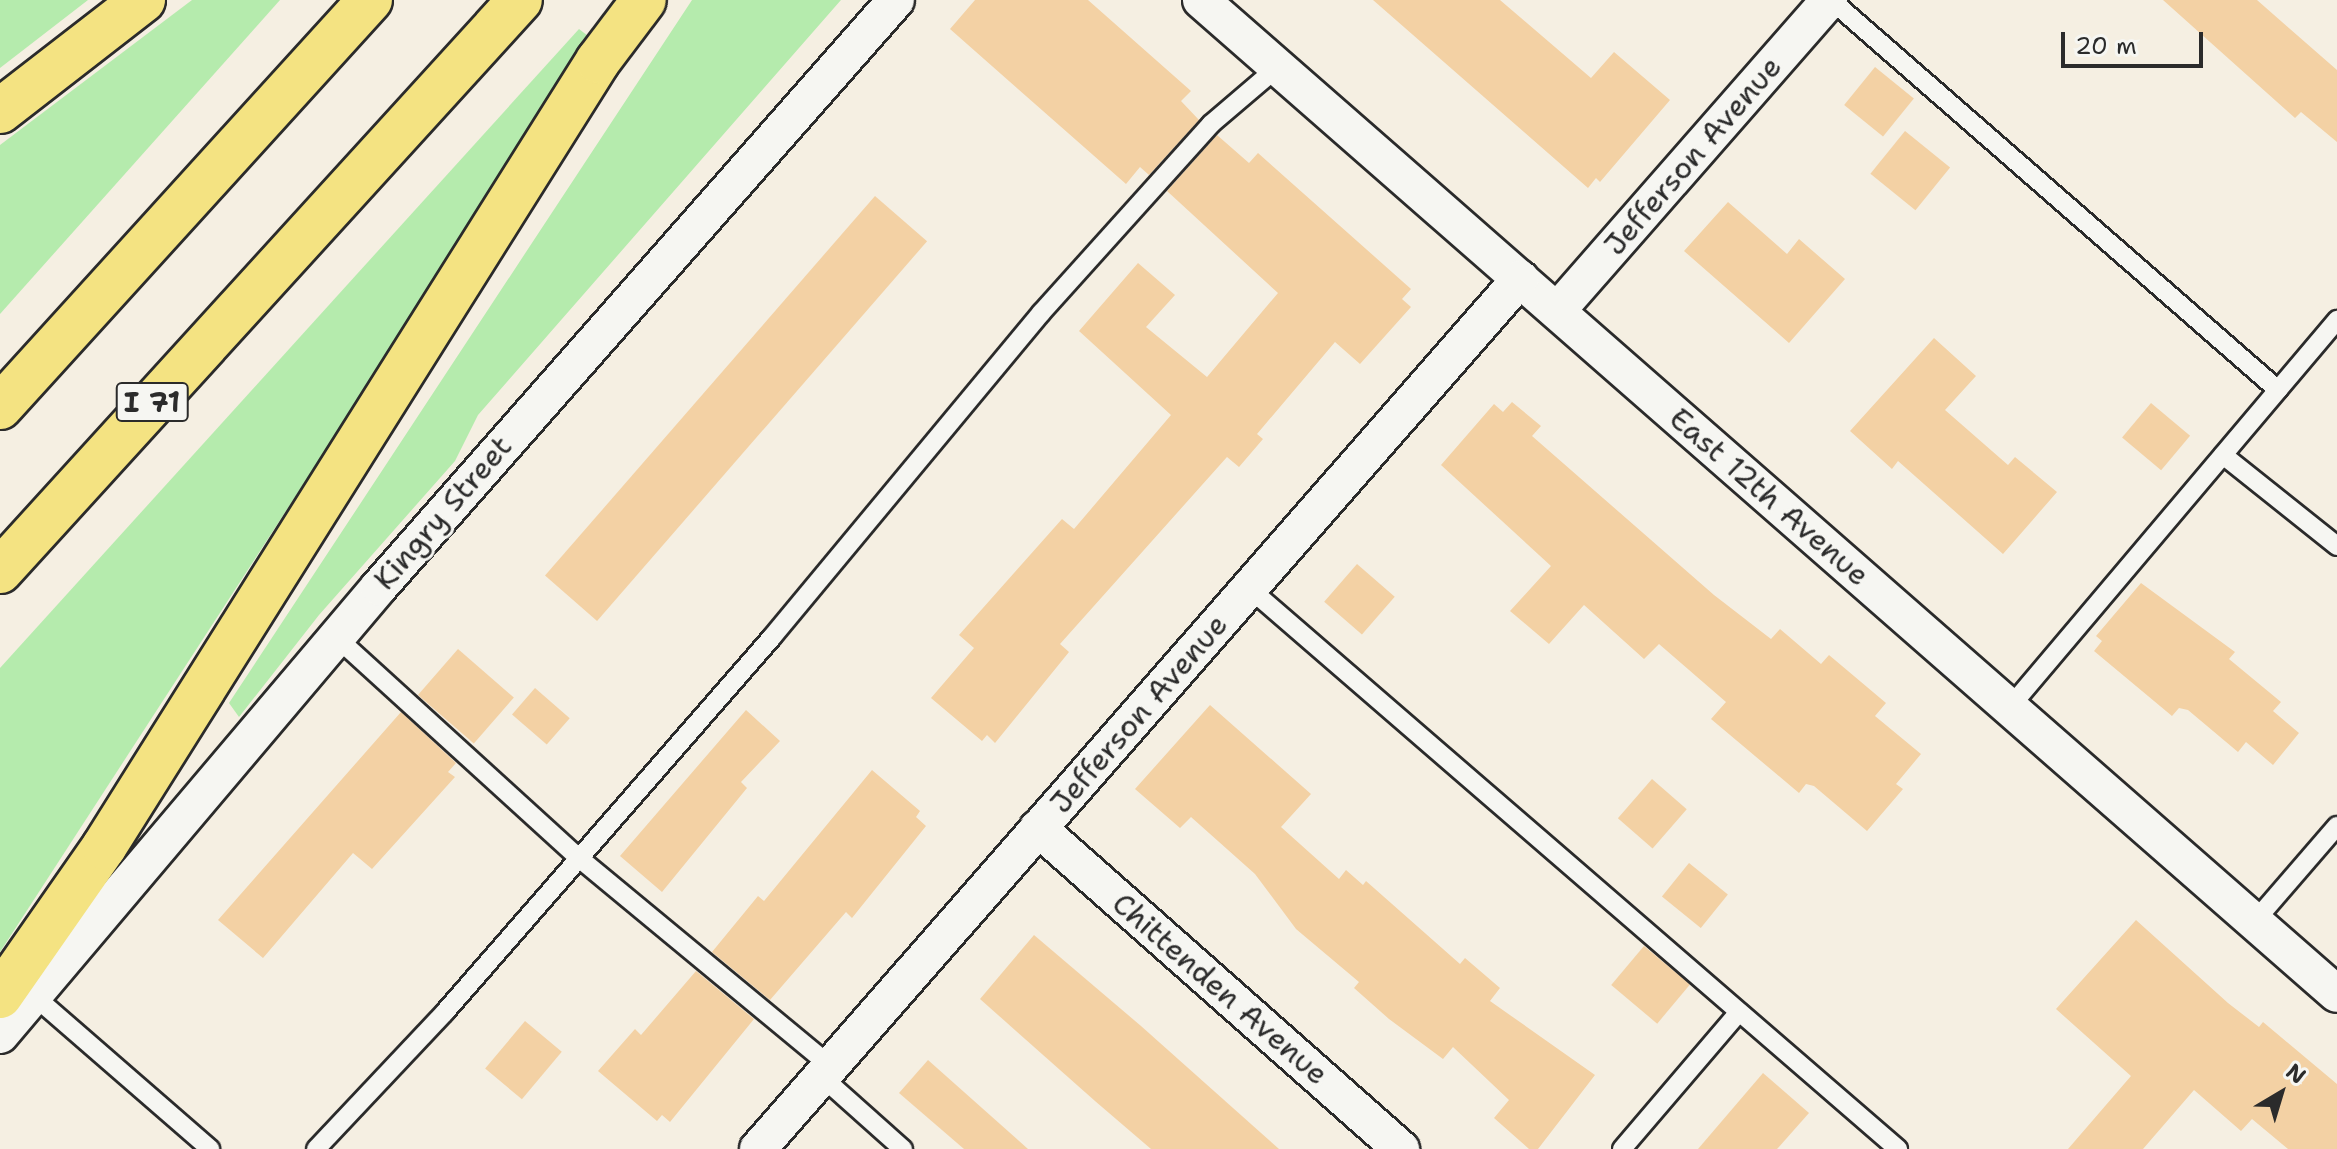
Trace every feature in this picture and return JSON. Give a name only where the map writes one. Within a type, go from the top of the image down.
[{"type":"highway","points":[[0,111],[143,0]]},
{"type":"highway","points":[[0,407],[370,0]]},
{"type":"highway","name":"I 71","points":[[0,571],[520,0]]},
{"type":"highway","points":[[16,996],[104,847],[598,61],[644,0]]},
{"type":"street","name":"Kingry Street","points":[[0,1035],[16,996],[896,0]]},
{"type":"street","name":"East 12th Avenue","points":[[1201,0],[2337,994]]},
{"type":"street","name":"Jefferson Avenue","points":[[1557,311],[1830,0]]},
{"type":"street","name":"Jefferson Avenue","points":[[758,1149],[1520,279]]},
{"type":"street","name":"Chittenden Avenue","points":[[1038,828],[1401,1149]]},
{"type":"lane","points":[[1830,0],[2278,390]]},
{"type":"lane","points":[[316,1149],[579,858],[1041,313],[1211,124],[1278,67]]},
{"type":"lane","points":[[2010,707],[2337,320]]},
{"type":"lane","points":[[2223,455],[2337,546]]},
{"type":"lane","points":[[1249,588],[1898,1149]]},
{"type":"lane","points":[[336,637],[579,858],[826,1071],[903,1149]]},
{"type":"lane","points":[[2254,922],[2337,826]]},
{"type":"lane","points":[[16,996],[210,1149]]},
{"type":"lane","points":[[1622,1149],[1739,1012]]},
{"type":"green space","points":[[0,0],[88,0],[0,68]]},
{"type":"green space","points":[[192,0],[280,0],[0,314],[0,145]]},
{"type":"green space","points":[[692,0],[841,0],[478,415],[455,461],[319,615],[239,717],[229,703]]},
{"type":"green space","points":[[579,29],[592,39],[0,952],[0,668]]},
{"type":"building","points":[[975,0],[1088,0],[1191,91],[1181,101],[1199,120],[1149,175],[1140,167],[1126,184],[950,29]]},
{"type":"building","points":[[1373,0],[1500,0],[1591,78],[1614,52],[1670,100],[1600,182],[1596,178],[1588,188]]},
{"type":"building","points":[[2163,0],[2257,0],[2337,70],[2337,142],[2301,112],[2295,118]]},
{"type":"building","points":[[1875,67],[1914,98],[1883,137],[1844,105]]},
{"type":"building","points":[[1905,131],[1950,168],[1915,210],[1870,174]]},
{"type":"building","points":[[1217,135],[1249,163],[1258,153],[1411,289],[1402,299],[1411,307],[1360,364],[1335,342],[1257,434],[1263,439],[1239,467],[1227,457],[1060,644],[1069,652],[995,743],[987,735],[982,741],[931,698],[974,648],[959,635],[1062,519],[1074,529],[1171,415],[1079,331],[1138,263],[1175,295],[1146,327],[1207,377],[1278,293],[1167,191]]},
{"type":"building","points":[[875,196],[927,241],[597,621],[545,576]]},
{"type":"building","points":[[1728,202],[1787,254],[1799,239],[1845,279],[1789,343],[1684,251]]},
{"type":"building","points":[[1934,338],[1976,376],[1945,410],[2008,465],[2015,457],[2057,492],[2003,554],[1898,461],[1892,469],[1850,431]]},
{"type":"building","points":[[1512,402],[1541,426],[1532,436],[1714,595],[1771,639],[1780,629],[1821,664],[1829,655],[1886,703],[1875,716],[1921,754],[1896,784],[1903,789],[1867,831],[1814,786],[1806,784],[1799,793],[1711,719],[1726,702],[1659,644],[1644,659],[1584,605],[1549,644],[1510,611],[1551,566],[1441,465],[1494,404],[1503,412]]},
{"type":"building","points":[[2151,403],[2190,436],[2161,470],[2122,437]]},
{"type":"building","points":[[1357,564],[1395,597],[1362,635],[1324,602]]},
{"type":"building","points":[[2141,583],[2235,652],[2229,659],[2281,702],[2273,711],[2299,733],[2273,765],[2246,742],[2238,752],[2188,710],[2179,708],[2172,716],[2094,651],[2102,641],[2096,636]]},
{"type":"building","points":[[458,649],[514,698],[474,744],[418,695]]},
{"type":"building","points":[[535,688],[570,718],[547,745],[512,714]]},
{"type":"building","points":[[1210,705],[1311,794],[1281,827],[1339,879],[1346,870],[1363,885],[1366,881],[1460,964],[1465,958],[1500,988],[1490,1001],[1595,1075],[1538,1149],[1529,1149],[1494,1118],[1509,1100],[1453,1047],[1443,1059],[1389,1019],[1354,988],[1359,982],[1296,929],[1255,874],[1191,817],[1180,828],[1135,789]]},
{"type":"building","points":[[746,710],[780,741],[741,782],[747,788],[662,892],[620,856]]},
{"type":"building","points":[[401,712],[456,763],[448,772],[455,777],[372,869],[353,853],[263,958],[218,920]]},
{"type":"building","points":[[872,770],[920,811],[916,817],[926,826],[852,918],[846,912],[770,1000],[712,952],[758,896],[764,901]]},
{"type":"building","points":[[1652,779],[1687,809],[1653,848],[1618,818]]},
{"type":"building","points":[[1689,863],[1728,894],[1701,928],[1662,896]]},
{"type":"building","points":[[2136,920],[2228,1003],[2259,1027],[2263,1022],[2337,1084],[2337,1149],[2288,1149],[2252,1119],[2241,1131],[2194,1090],[2143,1149],[2068,1149],[2131,1076],[2056,1009]]},
{"type":"building","points":[[1034,935],[1279,1149],[1151,1149],[1095,1101],[980,999]]},
{"type":"building","points":[[1644,946],[1690,985],[1657,1024],[1611,985]]},
{"type":"building","points":[[696,971],[754,1019],[670,1122],[662,1115],[657,1121],[598,1071],[635,1029],[641,1035]]},
{"type":"building","points":[[525,1021],[562,1052],[522,1099],[485,1068]]},
{"type":"building","points":[[928,1060],[1028,1149],[964,1149],[899,1093]]},
{"type":"building","points":[[1763,1073],[1809,1113],[1777,1149],[1698,1149]]}]
